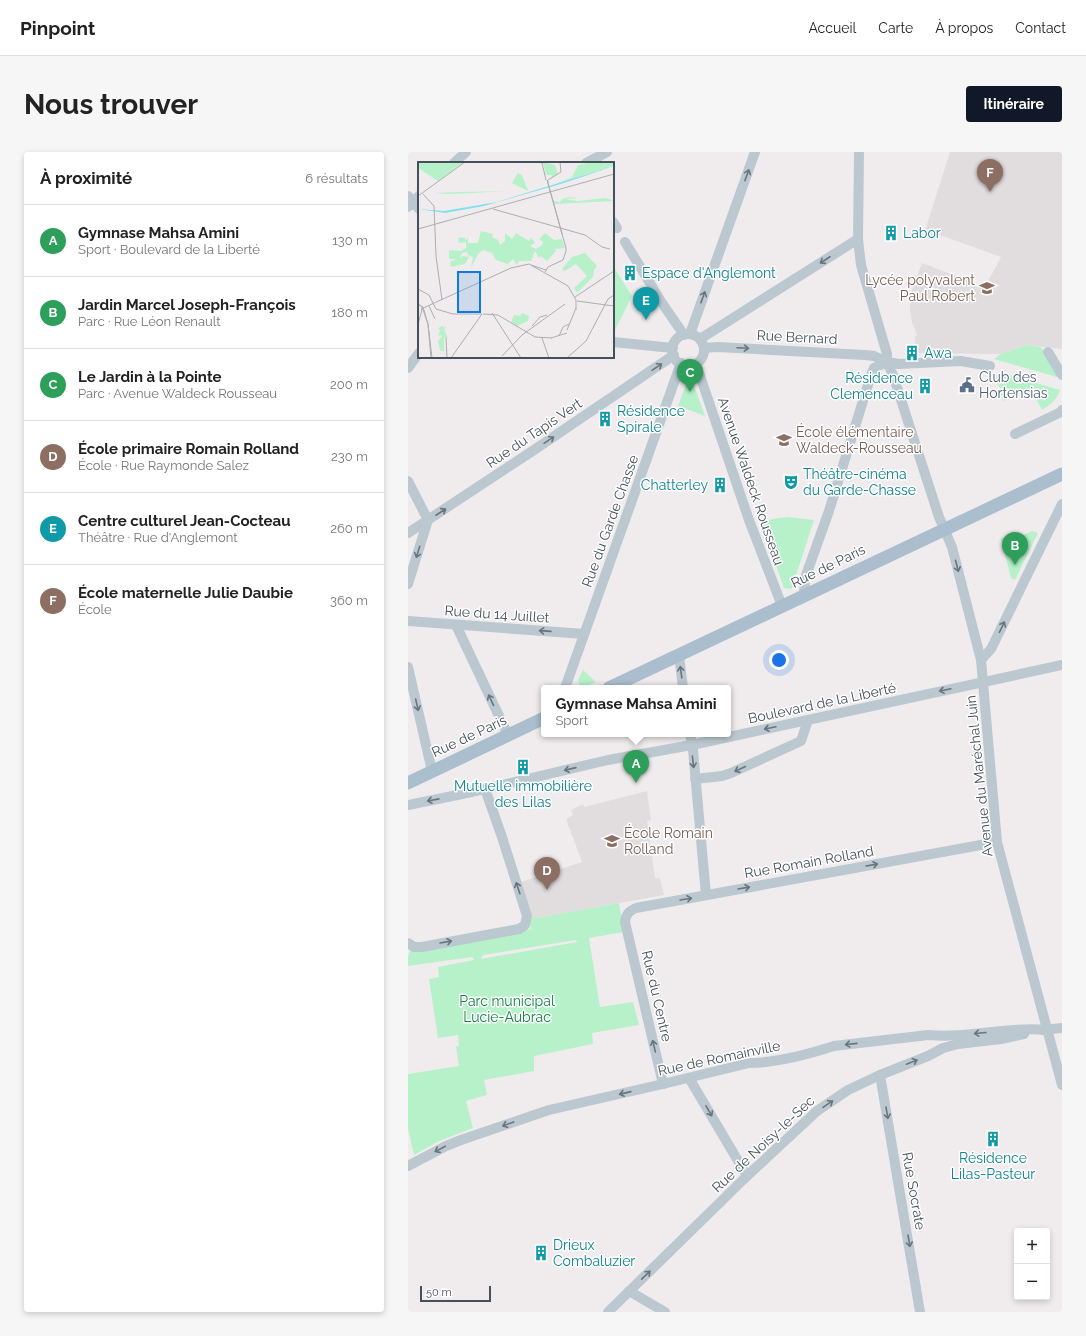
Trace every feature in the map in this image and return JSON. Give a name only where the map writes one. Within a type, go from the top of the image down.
[{"type":"main road","name":"Rue de Paris","points":[[616,685],[1062,474]]},
{"type":"main road","name":"Rue de Paris","points":[[408,783],[541,719]]},
{"type":"street","points":[[455,162],[466,152]]},
{"type":"street","points":[[588,162],[607,152]]},
{"type":"street","points":[[687,334],[755,152]]},
{"type":"street","name":"Avenue du Maréchal Juin","points":[[859,152],[858,239],[861,265],[887,354],[887,362],[939,517],[952,547],[981,660],[997,842],[1062,1085]]},
{"type":"street","points":[[702,343],[858,239]]},
{"type":"street","points":[[625,242],[662,303],[687,334]]},
{"type":"street","points":[[687,334],[695,335],[702,343],[702,358],[696,364],[684,365],[673,352],[674,343],[679,337],[687,334]]},
{"type":"street","points":[[614,342],[673,352]]},
{"type":"street","name":"Rue Bernard","points":[[702,343],[718,347],[865,355],[874,356],[887,362],[899,364],[962,361],[990,366]]},
{"type":"street","name":"Rue du Tapis Vert","points":[[408,533],[534,450],[673,352]]},
{"type":"street","points":[[1048,352],[1062,375]]},
{"type":"street","points":[[408,368],[418,354]]},
{"type":"street","points":[[804,596],[805,578],[829,511],[871,374],[874,368],[887,362]]},
{"type":"street","name":"Rue du Garde Chasse","points":[[566,685],[681,363]]},
{"type":"street","name":"Avenue Waldeck Rousseau","points":[[696,364],[752,528],[782,606]]},
{"type":"street","points":[[1015,434],[1061,412],[1062,410]]},
{"type":"street","points":[[408,481],[428,520],[408,584]]},
{"type":"street","points":[[981,660],[991,649],[1062,504]]},
{"type":"street","name":"Rue du 14 Juillet","points":[[408,621],[584,634]]},
{"type":"street","points":[[456,625],[508,735]]},
{"type":"street","points":[[679,656],[683,685]]},
{"type":"street","name":"Boulevard de la Liberté","points":[[731,737],[1062,665]]},
{"type":"street","points":[[408,667],[432,771]]},
{"type":"street","points":[[695,779],[722,776],[731,773],[801,741],[808,720]]},
{"type":"street","points":[[691,737],[706,895]]},
{"type":"street","name":"Boulevard de la Liberté","points":[[408,804],[485,789],[608,760],[729,737]]},
{"type":"street","points":[[408,943],[414,947],[422,947],[519,929],[525,926],[527,916],[485,789]]},
{"type":"street","name":"Rue Romain Rolland","points":[[627,913],[636,908],[997,842]]},
{"type":"street","name":"Rue du Centre","points":[[627,913],[625,922],[663,1084]]},
{"type":"street","name":"Rue de Romainville","points":[[408,1166],[446,1146],[541,1112],[750,1063],[763,1063],[834,1046],[1024,1028],[1047,1030]]},
{"type":"street","name":"Rue de Noisy-le-Sec","points":[[608,1312],[747,1176],[817,1111],[848,1090],[880,1075],[928,1056],[942,1048],[958,1044],[1001,1039],[1062,1028]]},
{"type":"street","points":[[941,1036],[945,1038],[946,1041],[946,1044],[942,1048]]},
{"type":"street","name":"Rue Socrate","points":[[880,1075],[920,1312]]},
{"type":"street","points":[[689,1078],[747,1176]]},
{"type":"street","points":[[629,1290],[665,1312]]},
{"type":"shaded area","points":[[950,152],[1062,152],[1062,349],[1026,345],[1001,354],[916,353],[915,337],[917,335],[912,322],[910,300],[912,289],[922,263],[985,287],[1001,257],[940,235],[922,240]]},
{"type":"shaded area","name":"École Romain Rolland","points":[[647,791],[651,820],[647,821],[655,878],[660,878],[664,895],[536,918],[532,916],[521,882],[582,862],[566,819],[573,815],[571,810],[583,804],[584,807]]},
{"type":"green space","points":[[614,268],[632,296],[614,332]]},
{"type":"green space","points":[[1026,345],[1041,347],[1060,378],[994,359],[1001,354]]},
{"type":"green space","points":[[1001,373],[1060,390],[1053,402],[1042,410],[1031,389],[1003,401],[996,375]]},
{"type":"green space","points":[[691,377],[705,416],[678,406],[688,378]]},
{"type":"green space","points":[[788,517],[814,520],[791,589],[784,588],[761,523],[772,519]]},
{"type":"green space","points":[[1032,531],[1038,533],[1015,580],[1011,578],[1001,539],[1013,534],[1016,539]]},
{"type":"green space","points":[[583,670],[596,682],[589,685],[580,685],[578,680]]},
{"type":"green space","name":"Parc municipal Lucie-Aubrac","points":[[619,903],[624,932],[589,938],[600,1007],[633,1002],[639,1025],[592,1033],[593,1044],[534,1056],[534,1071],[484,1080],[487,1095],[466,1101],[473,1128],[439,1141],[414,1155],[408,1129],[408,1074],[459,1066],[456,1046],[459,1046],[458,1035],[438,1038],[429,979],[439,977],[438,967],[474,960],[472,957],[408,966],[408,957],[410,952],[415,949],[531,929],[530,924],[532,916],[536,918]],"holes":[[[576,940],[577,942],[481,959],[483,955]]]},
{"type":"place","name":"École maternelle Julie Daubie","points":[[990,192]]},
{"type":"place","name":"Labor","points":[[891,233]]},
{"type":"place","name":"Espace d'Anglemont","points":[[630,273]]},
{"type":"place","name":"Lycée polyvalent Paul Robert","points":[[987,288]]},
{"type":"place","name":"Centre culturel Jean-Cocteau","points":[[646,320]]},
{"type":"place","name":"Awa","points":[[912,353]]},
{"type":"place","name":"Club des Hortensias","points":[[967,385]]},
{"type":"place","name":"Résidence Clemenceau","points":[[925,386]]},
{"type":"place","name":"Le Jardin à la Pointe","points":[[690,392]]},
{"type":"place","name":"Résidence Spirale","points":[[605,419]]},
{"type":"place","name":"École élémentaire Waldeck-Rousseau","points":[[784,440]]},
{"type":"place","name":"Théâtre-cinéma du Garde-Chasse","points":[[791,482]]},
{"type":"place","name":"Chatterley","points":[[720,485]]},
{"type":"place","name":"Jardin Marcel Joseph-François","points":[[1015,565]]},
{"type":"place","name":"Mutuelle immobilière des Lilas","points":[[523,767]]},
{"type":"place","name":"Gymnase Mahsa Amini","points":[[636,783]]},
{"type":"place","name":"École Romain Rolland","points":[[612,841]]},
{"type":"place","name":"École primaire Romain Rolland","points":[[547,890]]},
{"type":"place","name":"Résidence Lilas-Pasteur","points":[[993,1139]]},
{"type":"place","name":"Drieux Combaluzier","points":[[541,1253]]}]
